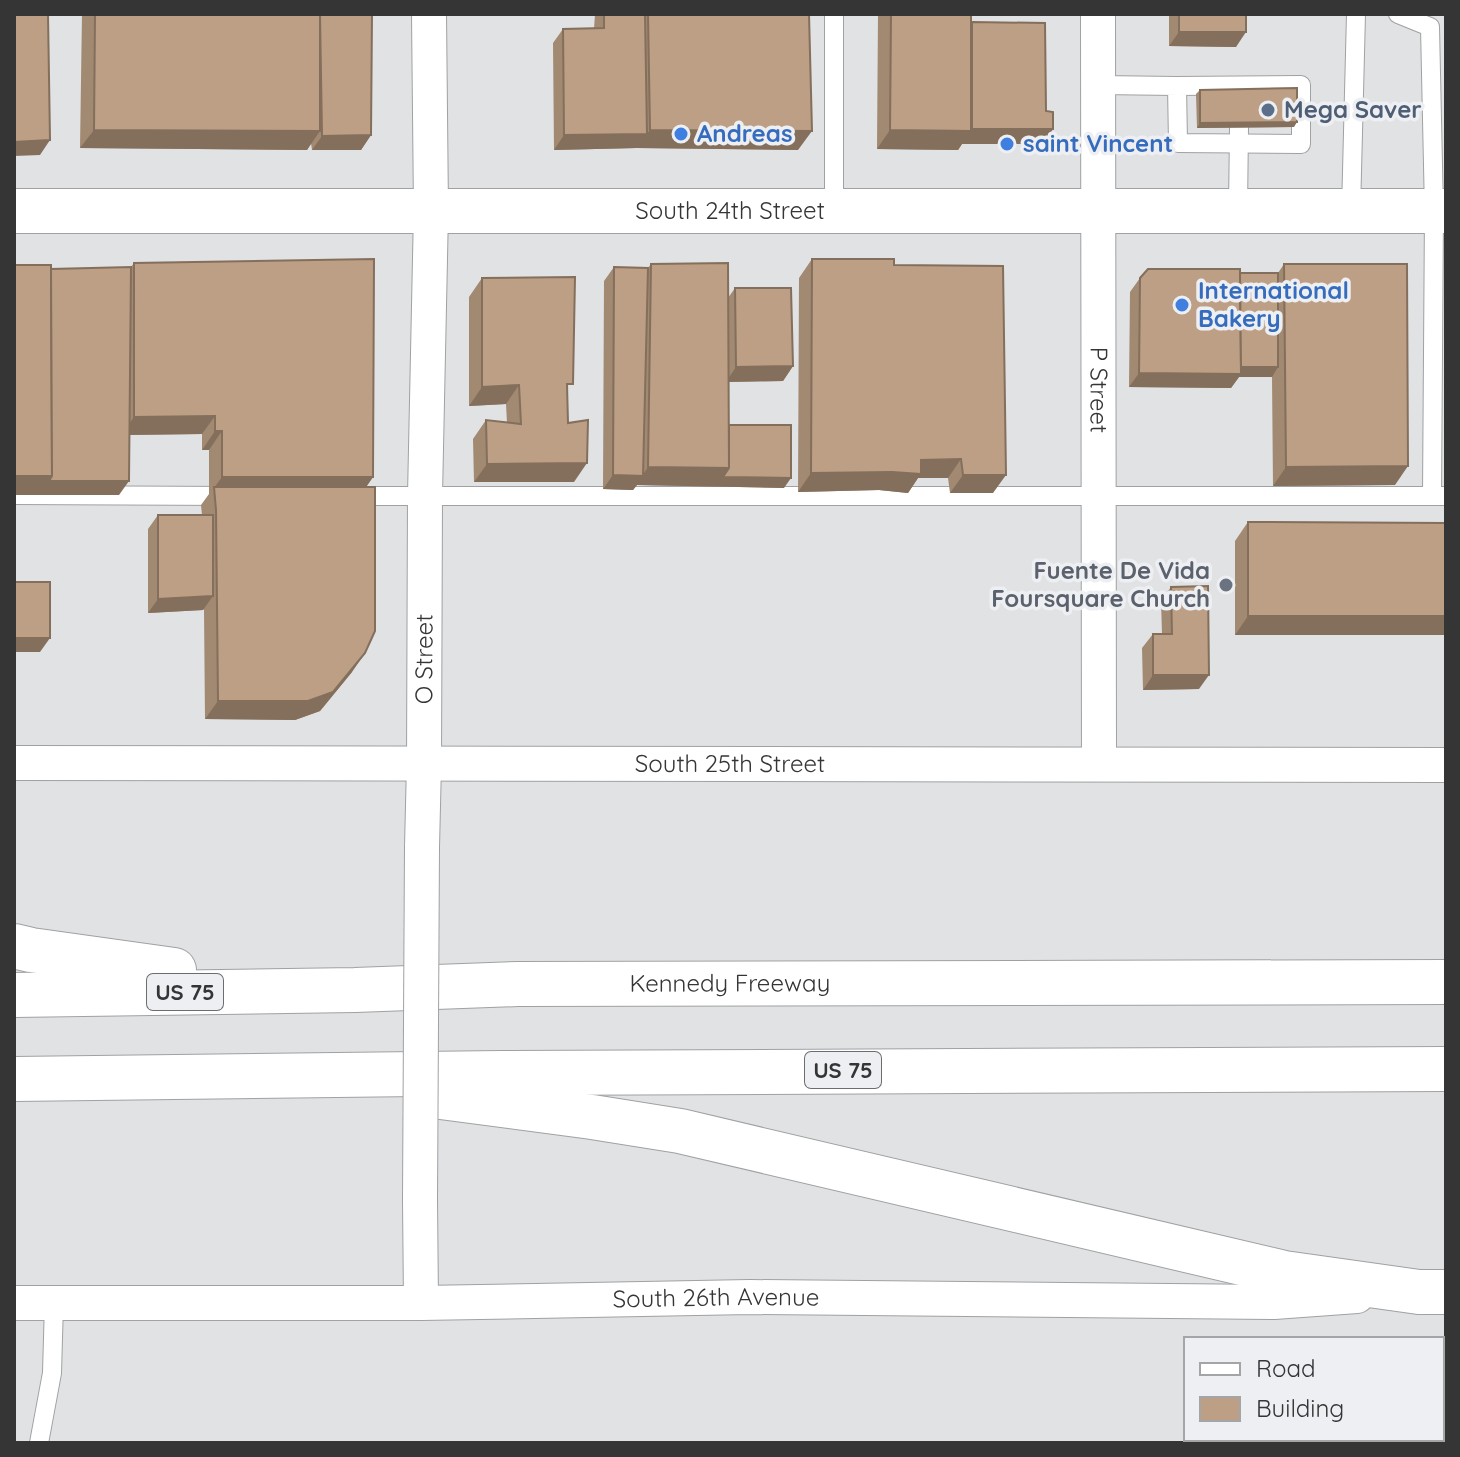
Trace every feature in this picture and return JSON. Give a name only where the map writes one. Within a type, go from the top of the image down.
[{"type":"main road","name":"South 24th Street","points":[[14,211],[1440,211]]},
{"type":"main road","points":[[14,946],[144,967],[355,990]]},
{"type":"main road","name":"Kennedy Freeway","points":[[14,995],[355,990],[518,984],[1446,982]]},
{"type":"main road","name":"US 75","points":[[14,1079],[882,1070],[1446,1069]]},
{"type":"main road","points":[[240,1077],[444,1097],[680,1131],[1284,1273],[1432,1292]]},
{"type":"street","name":"O Street","points":[[421,1303],[425,496],[431,211],[429,14]]},
{"type":"street","name":"P Street","points":[[1098,14],[1099,764]]},
{"type":"street","name":"South 25th Street","points":[[14,763],[1446,765]]},
{"type":"street","name":"South 26th Avenue","points":[[14,1303],[421,1303],[750,1297],[1274,1302],[1432,1292]]},
{"type":"lane","points":[[834,14],[834,210]]},
{"type":"lane","points":[[1351,211],[1356,14]]},
{"type":"lane","points":[[329,496],[1439,496],[1440,211],[1430,27],[1398,14]]},
{"type":"lane","points":[[1099,85],[1177,86],[1211,90],[1263,90],[1301,85],[1301,144],[1264,136],[1212,136],[1178,143],[1177,86]]},
{"type":"lane","points":[[1238,209],[1239,136]]},
{"type":"lane","points":[[14,495],[253,496]]},
{"type":"lane","points":[[39,1443],[52,1373],[54,1303]]},
{"type":"building","points":[[14,14],[48,14],[50,140],[14,142]]},
{"type":"building","points":[[95,14],[320,14],[320,131],[94,130]]},
{"type":"building","points":[[320,14],[372,14],[371,135],[322,136]]},
{"type":"building","points":[[604,14],[645,14],[647,134],[564,135],[563,29],[604,28]]},
{"type":"building","points":[[648,14],[809,14],[812,131],[650,130]]},
{"type":"building","points":[[891,14],[971,14],[971,131],[890,130]]},
{"type":"building","points":[[1179,14],[1246,14],[1246,32],[1179,32]]},
{"type":"building","points":[[972,22],[1045,23],[1046,111],[1053,112],[1053,129],[972,129]]},
{"type":"building","points":[[1297,88],[1297,122],[1200,123],[1200,90]]},
{"type":"building","points":[[374,259],[373,477],[222,477],[222,431],[215,431],[215,416],[134,417],[134,263]]},
{"type":"building","points":[[812,259],[894,259],[894,265],[1003,266],[1006,475],[963,475],[961,459],[921,460],[921,474],[811,473]]},
{"type":"building","points":[[728,263],[729,468],[648,467],[651,264]]},
{"type":"building","points":[[1284,264],[1407,264],[1408,466],[1286,467]]},
{"type":"building","points":[[14,265],[51,265],[52,476],[14,476]]},
{"type":"building","points":[[131,267],[129,481],[49,481],[52,476],[51,269]]},
{"type":"building","points":[[614,267],[648,268],[643,476],[613,475]]},
{"type":"building","points":[[1148,269],[1240,269],[1241,374],[1139,373],[1140,278]]},
{"type":"building","points":[[1240,273],[1278,273],[1278,367],[1241,367]]},
{"type":"building","points":[[575,277],[573,384],[567,384],[568,423],[588,420],[587,463],[487,464],[486,420],[521,424],[519,385],[482,387],[482,278]]},
{"type":"building","points":[[735,288],[791,288],[793,366],[736,367]]},
{"type":"building","points":[[729,425],[791,425],[791,478],[723,477],[729,468]]},
{"type":"building","points":[[214,487],[375,487],[375,631],[365,653],[333,692],[308,701],[218,701]]},
{"type":"building","points":[[158,515],[213,515],[213,596],[158,599]]},
{"type":"building","points":[[1248,522],[1446,523],[1446,616],[1248,616]]},
{"type":"building","points":[[14,582],[50,582],[50,638],[14,638]]},
{"type":"building","points":[[1208,586],[1209,675],[1153,675],[1153,634],[1172,634],[1171,587]]},
{"type":"place","name":"Mega Saver","points":[[1268,110]]},
{"type":"place","name":"Andreas","points":[[681,134]]},
{"type":"place","name":"saint Vincent","points":[[1007,144]]},
{"type":"place","name":"International Bakery","points":[[1182,305]]},
{"type":"place","name":"Fuente De Vida Foursquare Church","points":[[1226,585]]}]
